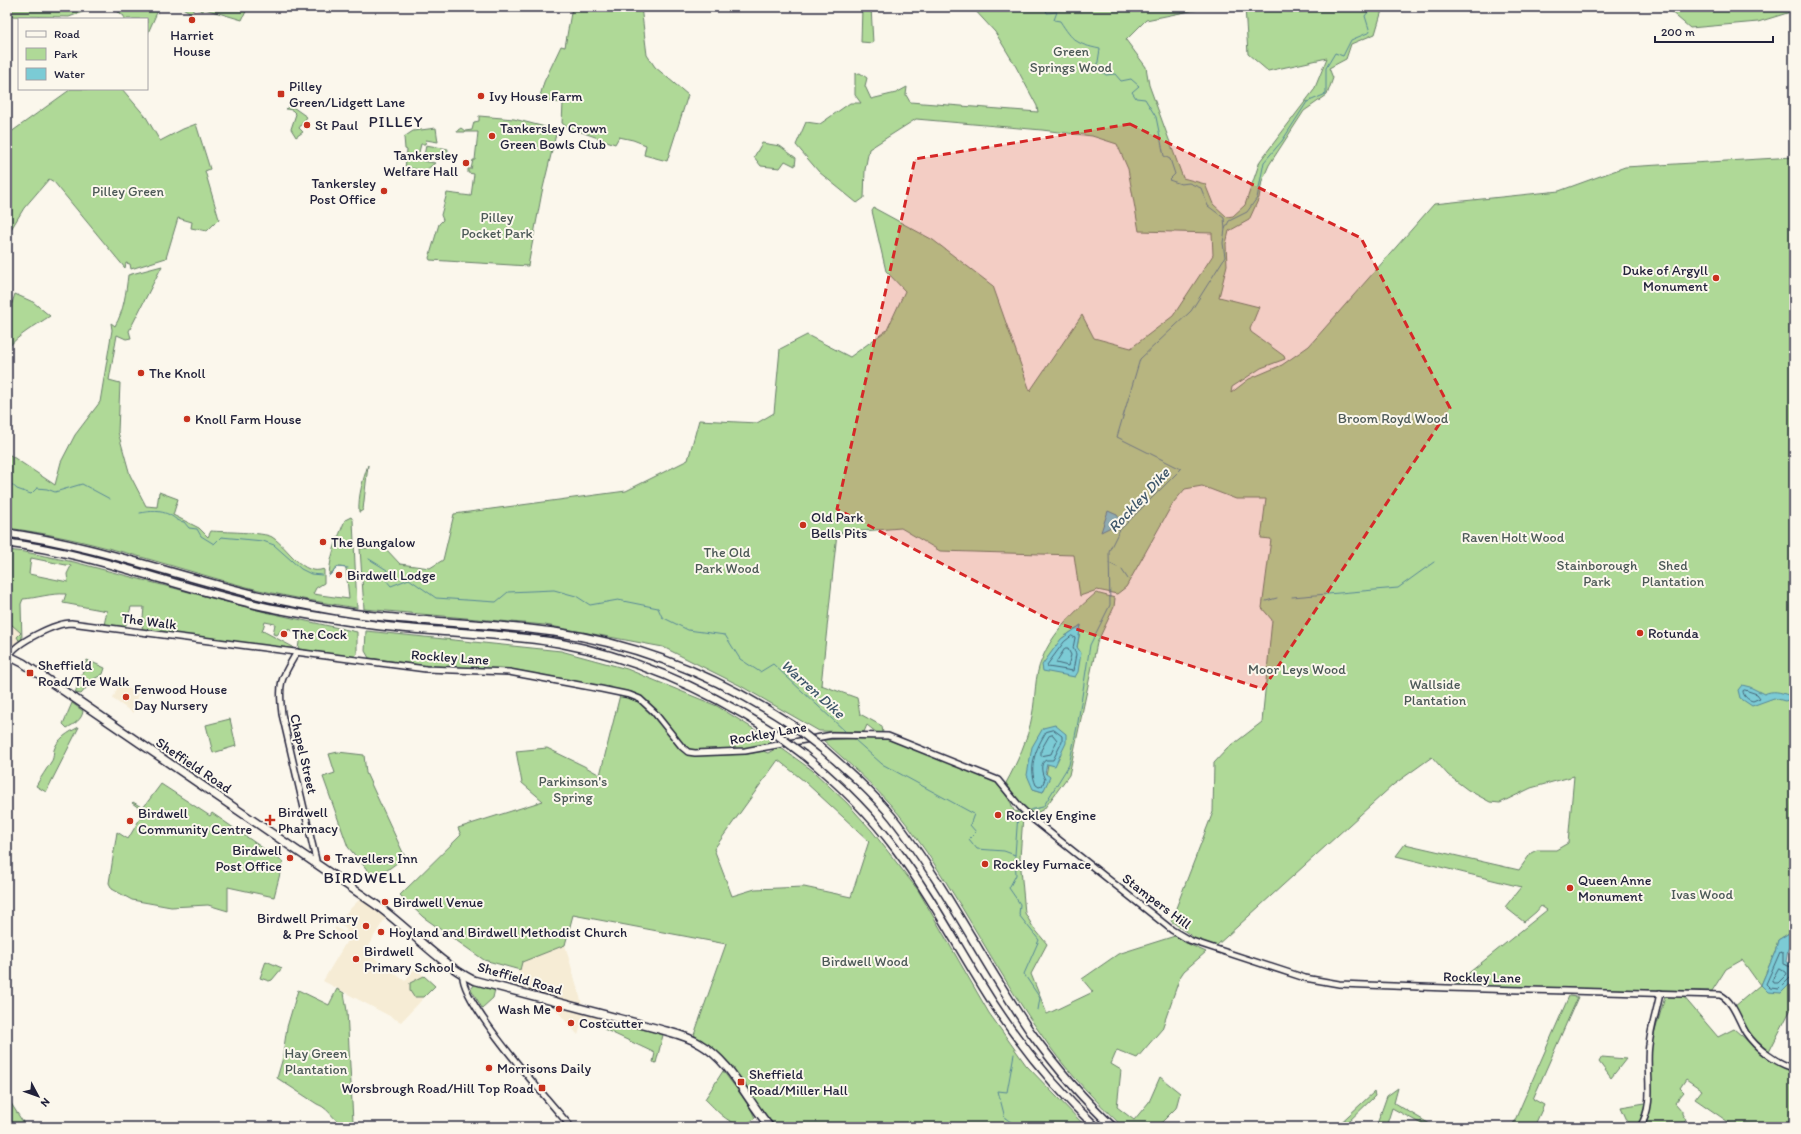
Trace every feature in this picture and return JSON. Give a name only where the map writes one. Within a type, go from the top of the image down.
[{"type":"highway","points":[[7,533],[99,551],[261,596],[325,609],[395,618],[553,632],[610,643],[662,658],[712,679],[748,698],[792,725],[824,750],[861,783],[892,816],[938,881],[1033,1035],[1075,1088],[1113,1127]]},
{"type":"highway","points":[[7,543],[37,547],[98,561],[265,607],[324,618],[392,627],[495,635],[557,643],[599,652],[638,664],[686,683],[726,702],[776,734],[804,755],[851,798],[896,848],[931,900],[1008,1025],[1048,1076],[1096,1127]]},
{"type":"highway","name":"Sheffield Road","points":[[8,656],[23,664],[388,914],[448,964],[473,980],[659,1029],[696,1041],[724,1065],[770,1127]]},
{"type":"street","name":"The Walk","points":[[8,656],[16,648],[30,639],[64,623],[363,660]]},
{"type":"street","name":"Chapel Street","points":[[297,652],[281,678],[280,700],[316,860],[314,863]]},
{"type":"street","name":"Rockley Lane","points":[[363,660],[453,671],[509,672],[630,695],[647,705],[682,747],[688,752],[694,753],[745,751],[832,735],[888,736],[992,777],[1002,784],[1016,803]]},
{"type":"street","name":"Stampers Hill","points":[[1016,803],[1042,826],[1172,930],[1201,944],[1305,978]]},
{"type":"street","points":[[463,974],[464,985],[498,1038],[571,1127]]},
{"type":"street","name":"Rockley Lane","points":[[1305,978],[1339,984],[1715,994],[1723,996],[1753,1041],[1775,1059],[1794,1068]]},
{"type":"street","points":[[1640,1127],[1646,1116],[1649,1102],[1647,1060],[1660,993]]},
{"type":"highlighted area","points":[[1130,124],[1361,238],[1450,408],[1263,689],[1054,622],[837,509],[915,159]]},
{"type":"shaded area","points":[[7,622],[13,625],[21,633],[20,642],[7,649]]},
{"type":"shaded area","name":"Fenwood House Day Nursery","points":[[119,683],[138,694],[133,713],[113,699]]},
{"type":"shaded area","name":"Birdwell Primary School","points":[[360,899],[386,917],[365,951],[405,981],[415,968],[435,986],[401,1022],[323,981],[348,939],[334,929],[336,927],[344,933],[347,930],[337,922]]},
{"type":"shaded area","points":[[565,945],[582,1004],[514,987],[522,962]]},
{"type":"shaded area","points":[[551,1004],[601,1018],[592,1022],[592,1026],[581,1025],[578,1035]]},
{"type":"green space","points":[[7,7],[96,7],[69,17],[7,16]]},
{"type":"green space","points":[[111,7],[159,8],[148,33],[148,18],[124,18],[124,16]]},
{"type":"green space","points":[[181,7],[248,7],[242,20],[205,9],[203,11],[195,8],[191,13]]},
{"type":"green space","points":[[572,7],[641,7],[647,55],[655,67],[688,95],[667,161],[644,155],[646,145],[633,140],[619,137],[615,144],[567,127],[562,123],[563,103],[539,100],[544,82],[561,46],[565,47]]},
{"type":"green space","points":[[862,7],[871,7],[873,43],[861,42]]},
{"type":"green space","points":[[972,7],[1210,7],[1146,20],[1126,40],[1146,67],[1149,85],[1183,178],[1205,184],[1213,204],[1227,217],[1233,216],[1245,205],[1260,161],[1314,90],[1327,58],[1268,71],[1248,54],[1245,7],[1383,7],[1375,34],[1351,44],[1346,59],[1329,68],[1333,78],[1327,95],[1304,111],[1269,165],[1262,181],[1259,198],[1249,220],[1229,231],[1226,244],[1227,265],[1219,297],[1259,307],[1250,329],[1251,332],[1284,356],[1285,359],[1261,368],[1232,387],[1231,393],[1249,379],[1282,365],[1309,346],[1434,204],[1559,191],[1625,167],[1794,157],[1794,930],[1778,940],[1775,952],[1761,985],[1781,993],[1794,980],[1794,1003],[1769,1052],[1755,1041],[1734,1007],[1760,985],[1742,960],[1726,969],[1712,991],[1456,986],[1455,984],[1547,910],[1541,906],[1524,922],[1505,907],[1521,887],[1396,856],[1405,844],[1519,870],[1531,853],[1537,850],[1556,850],[1568,843],[1574,776],[1531,788],[1500,803],[1490,802],[1468,790],[1448,775],[1432,757],[1393,785],[1216,946],[1197,940],[1171,921],[1213,812],[1214,763],[1227,749],[1262,722],[1272,620],[1262,608],[1271,539],[1261,538],[1266,499],[1236,499],[1202,486],[1185,489],[1173,503],[1126,587],[1117,594],[1097,590],[1080,596],[1074,555],[940,551],[901,528],[837,533],[821,685],[857,698],[860,714],[882,726],[883,733],[877,733],[867,725],[864,732],[819,731],[739,685],[663,647],[545,625],[364,609],[360,548],[386,549],[400,564],[430,568],[443,560],[454,514],[626,491],[688,460],[699,420],[757,423],[774,413],[780,349],[807,335],[850,357],[887,330],[905,291],[886,271],[872,211],[874,208],[933,240],[993,286],[1030,391],[1082,315],[1094,338],[1131,348],[1173,316],[1213,255],[1212,233],[1139,231],[1128,169],[1117,144],[1092,136],[916,119],[869,149],[865,170],[864,198],[857,203],[819,172],[796,145],[806,122],[820,124],[850,103],[861,103],[855,95],[855,74],[860,73],[867,78],[865,86],[871,99],[896,93],[907,87],[906,95],[910,102],[1038,112],[1037,106],[1015,65],[995,32]]},
{"type":"green space","points":[[1635,7],[1794,7],[1794,11],[1758,22],[1690,28],[1670,11]]},
{"type":"green space","name":"Pilley Green","points":[[70,90],[123,90],[146,117],[160,141],[196,124],[210,169],[205,171],[219,219],[207,231],[191,228],[192,222],[178,218],[166,258],[131,269],[130,264],[126,263],[125,268],[54,182],[49,179],[24,208],[7,236],[7,135]]},
{"type":"green space","points":[[290,105],[307,117],[299,128],[303,132],[296,137],[291,129],[296,114],[292,110],[286,109]]},
{"type":"green space","name":"Pilley Pocket Park","points":[[479,116],[514,119],[557,130],[542,192],[528,266],[430,260],[429,258],[439,224],[443,220],[441,215],[447,193],[471,196],[474,174],[468,173],[468,169],[471,169],[473,160],[475,160],[478,132],[457,132],[461,128],[465,131],[472,130],[474,122],[479,121]]},
{"type":"green space","points":[[436,128],[438,142],[426,140],[425,144],[421,144],[418,156],[423,157],[423,161],[435,163],[425,171],[410,168],[409,170],[405,169],[407,150],[405,149],[404,137],[413,131]]},
{"type":"green space","points":[[762,143],[780,146],[796,158],[795,166],[785,161],[780,168],[761,166],[754,157]]},
{"type":"green space","points":[[426,145],[448,149],[447,159],[424,156]]},
{"type":"green space","points":[[162,266],[129,331],[131,338],[126,339],[117,335],[109,380],[120,383],[118,432],[130,475],[146,506],[157,507],[159,492],[178,499],[173,515],[199,528],[208,537],[211,531],[268,535],[278,542],[302,565],[309,569],[324,569],[324,583],[316,588],[313,594],[349,599],[346,568],[338,567],[329,575],[331,560],[337,540],[345,520],[351,517],[353,520],[357,608],[257,590],[97,545],[67,538],[7,528],[7,453],[55,485],[61,462],[75,435],[100,402],[112,330],[111,323],[115,326],[121,314],[128,275]]},
{"type":"green space","points":[[15,294],[33,302],[50,316],[21,335],[7,349],[7,318]]},
{"type":"green space","points":[[368,465],[363,510],[359,512],[360,494]]},
{"type":"green space","points":[[7,550],[25,552],[74,562],[265,612],[357,632],[357,654],[354,657],[298,649],[300,635],[289,629],[288,631],[281,630],[277,635],[273,634],[275,624],[265,622],[262,632],[263,631],[293,647],[292,649],[142,630],[144,607],[131,607],[125,628],[104,625],[107,611],[63,603],[66,594],[55,594],[23,599],[21,604],[22,641],[20,642],[17,637],[21,633],[7,622]],"holes":[[[31,558],[71,566],[67,574],[68,582],[29,574]]]},
{"type":"green space","points":[[1096,593],[1115,598],[1114,607],[1097,643],[1069,775],[1044,809],[1033,815],[1022,806],[1006,783],[1018,759],[1028,733],[1039,666],[1046,649],[1058,631]],"holes":[[[1081,625],[1077,648],[1061,639]],[[1055,725],[1043,792],[1033,789]]]},
{"type":"green space","points":[[366,631],[561,651],[627,669],[717,706],[770,739],[771,744],[742,749],[692,750],[684,745],[655,710],[642,698],[630,692],[510,669],[470,669],[427,666],[369,658],[365,651]]},
{"type":"green space","points":[[87,660],[105,668],[103,674],[94,679],[81,694],[75,693]]},
{"type":"green space","points":[[620,695],[641,703],[685,753],[696,756],[747,754],[763,751],[768,753],[775,749],[781,748],[812,770],[847,803],[872,831],[918,890],[989,1013],[1026,1065],[1086,1127],[775,1127],[721,1055],[694,1035],[726,944],[573,915],[565,945],[522,962],[520,970],[484,960],[423,917],[400,895],[461,835],[458,828],[543,801],[522,783],[516,751],[547,748],[600,775]],"holes":[[[778,760],[804,781],[869,841],[851,897],[804,887],[755,889],[732,896],[714,849]]]},
{"type":"green space","points":[[72,703],[83,711],[79,719],[67,728],[63,724]]},
{"type":"green space","points":[[230,719],[236,746],[213,753],[206,725]]},
{"type":"green space","points":[[79,727],[46,792],[36,786],[53,758],[54,750],[58,742],[67,734]]},
{"type":"green space","points":[[863,738],[887,739],[998,783],[1011,803],[1014,811],[1019,812],[1023,816],[1020,858],[1025,913],[1033,927],[1047,944],[1031,974],[1047,1014],[1093,992],[1082,979],[1118,954],[1175,936],[1206,952],[1184,971],[1180,977],[1162,1029],[1137,1058],[1117,1050],[1111,1064],[1121,1070],[1117,1107],[1134,1120],[1149,1102],[1160,1077],[1180,1093],[1176,1108],[1157,1127],[1123,1127],[1075,1078],[1031,1020],[945,880],[908,826],[878,792],[823,740]]},
{"type":"green space","points":[[338,752],[364,755],[366,773],[405,857],[375,879],[348,847],[323,777],[335,773],[329,754]]},
{"type":"green space","points":[[161,784],[210,816],[212,813],[283,862],[274,897],[228,887],[228,911],[208,905],[171,907],[132,900],[112,889],[109,883],[117,832],[128,839],[141,817],[143,819],[146,813],[132,803],[133,802],[143,808]]},
{"type":"green space","points":[[266,961],[282,968],[272,980],[269,981],[260,978]]},
{"type":"green space","points":[[424,976],[435,986],[424,997],[414,997],[410,991],[410,983]]},
{"type":"green space","points":[[475,984],[495,989],[493,998],[482,1008],[471,989]]},
{"type":"green space","name":"Hay Green Plantation","points":[[337,989],[344,993],[347,1011],[353,1121],[352,1127],[341,1124],[322,1106],[277,1078],[282,1061],[287,1027],[298,990],[329,1005]]},
{"type":"green space","points":[[1569,996],[1578,997],[1533,1099],[1544,1105],[1534,1127],[1512,1127]]},
{"type":"green space","points":[[1683,996],[1718,1037],[1734,1029],[1770,1060],[1794,1072],[1794,1127],[1740,1127],[1736,1124],[1734,1126],[1695,1099],[1702,1090],[1686,1079],[1680,1088],[1684,1092],[1675,1103],[1682,1111],[1682,1114],[1686,1120],[1679,1127],[1630,1127],[1621,1107],[1645,1103],[1647,1088],[1646,1062],[1665,997]]},
{"type":"green space","points":[[607,1019],[663,1035],[656,1063],[653,1062],[655,1053],[604,1029]]},
{"type":"green space","points":[[1602,1057],[1626,1059],[1611,1078],[1599,1062]]},
{"type":"green space","points":[[723,1071],[749,1105],[755,1118],[746,1125],[740,1125],[728,1120],[705,1099]]},
{"type":"green space","points":[[1398,1088],[1394,1103],[1435,1127],[1427,1127],[1392,1108],[1386,1127],[1376,1127],[1387,1096]]},
{"type":"green space","points":[[1374,1092],[1375,1096],[1343,1127],[1336,1127]]},
{"type":"green space","points":[[7,1097],[26,1127],[7,1127]]},
{"type":"water","points":[[1108,511],[1117,515],[1120,520],[1115,525],[1101,532]]},
{"type":"water","points":[[1081,625],[1077,647],[1081,653],[1078,672],[1075,677],[1043,671],[1042,665],[1061,639]]},
{"type":"water","points":[[1742,685],[1764,694],[1776,692],[1788,695],[1794,692],[1794,698],[1785,701],[1774,698],[1752,706],[1740,698],[1738,690]]},
{"type":"water","points":[[1055,725],[1066,734],[1066,743],[1055,766],[1047,764],[1045,773],[1050,777],[1043,792],[1033,789],[1027,775],[1032,747],[1043,728]]},
{"type":"water","points":[[1794,930],[1794,944],[1788,949],[1786,962],[1794,964],[1794,980],[1781,993],[1768,992],[1761,985],[1775,952],[1778,940]]},
{"type":"waterway","name":"Rockley Dike","points":[[1030,810],[1043,807],[1069,765],[1078,722],[1090,645],[1110,605],[1109,551],[1119,531],[1181,469],[1117,437],[1140,359],[1191,311],[1225,257],[1223,243],[1225,229],[1224,218],[1208,206],[1201,188],[1189,183],[1181,184],[1169,180],[1175,174],[1170,159],[1164,156],[1156,117],[1145,99],[1136,98],[1132,92],[1139,86],[1131,79],[1121,81],[1115,74],[1106,75],[1097,68],[1100,49],[1076,41],[1068,33],[1060,21],[1054,20],[1057,12],[1047,13],[1045,7]]},
{"type":"waterway","points":[[1225,229],[1229,221],[1247,212],[1257,198],[1264,162],[1282,141],[1307,102],[1326,94],[1326,68],[1335,53],[1343,56],[1351,40],[1370,32],[1365,16],[1372,7]]},
{"type":"waterway","points":[[7,480],[17,489],[31,494],[37,488],[55,492],[82,484],[110,499]]},
{"type":"waterway","name":"Warren Dike","points":[[140,513],[155,511],[166,513],[184,522],[189,528],[197,529],[201,536],[214,544],[221,537],[263,541],[274,545],[301,569],[311,574],[322,575]]},
{"type":"waterway","name":"Warren Dike","points":[[369,559],[387,570],[386,580],[391,586],[409,579],[436,598],[496,602],[508,592],[554,590],[576,596],[590,605],[618,600],[658,608],[662,617],[688,630],[725,635],[740,659],[760,672],[773,664],[846,732]]},
{"type":"waterway","points":[[1292,597],[1398,588],[1434,562]]},
{"type":"waterway","name":"Rockley Dike","points":[[1109,563],[1117,567]]},
{"type":"waterway","name":"Warren Dike","points":[[329,576],[338,567],[348,568]]},
{"type":"waterway","points":[[1122,570],[1128,579]]},
{"type":"waterway","points":[[1266,601],[1277,598]]},
{"type":"waterway","name":"Warren Dike","points":[[855,740],[882,764],[974,814],[970,825],[976,832],[969,839],[977,849],[1004,851],[1015,855]]},
{"type":"waterway","name":"Rockley Dike","points":[[1018,814],[1015,855],[1016,875],[1009,888],[1020,904],[1019,915],[1039,940],[1024,974],[1040,998],[1038,1010]]},
{"type":"waterway","name":"Rockley Dike","points":[[1012,1127],[1014,1124],[1005,1118],[998,1091],[1007,1092],[1014,1054]]},
{"type":"place","name":"Harriet House","points":[[192,20]]},
{"type":"place","name":"Pilley Green/Lidgett Lane","points":[[281,94]]},
{"type":"place","name":"Ivy House Farm","points":[[481,96]]},
{"type":"place","name":"St Paul","points":[[307,125]]},
{"type":"place","name":"Tankersley Crown Green Bowls Club","points":[[492,136]]},
{"type":"place","name":"Tankersley Welfare Hall","points":[[466,163]]},
{"type":"place","name":"Tankersley Post Office","points":[[384,191]]},
{"type":"place","name":"Duke of Argyll Monument","points":[[1716,278]]},
{"type":"place","name":"The Knoll","points":[[141,373]]},
{"type":"place","name":"Knoll Farm House","points":[[187,419]]},
{"type":"place","name":"Old Park Bells Pits","points":[[803,525]]},
{"type":"place","name":"The Bungalow","points":[[323,542]]},
{"type":"place","name":"Birdwell Lodge","points":[[339,575]]},
{"type":"place","name":"Rotunda","points":[[1640,633]]},
{"type":"place","name":"The Cock","points":[[284,634]]},
{"type":"place","name":"Sheffield Road/The Walk","points":[[30,673]]},
{"type":"place","name":"Fenwood House Day Nursery","points":[[126,697]]},
{"type":"place","name":"Rockley Engine","points":[[998,815]]},
{"type":"place","name":"Birdwell Pharmacy","points":[[270,820]]},
{"type":"place","name":"Birdwell Community Centre","points":[[130,821]]},
{"type":"place","name":"Birdwell Post Office","points":[[290,858]]},
{"type":"place","name":"Travellers Inn","points":[[327,858]]},
{"type":"place","name":"Rockley Furnace","points":[[985,864]]},
{"type":"place","name":"Queen Anne Monument","points":[[1570,888]]},
{"type":"place","name":"Birdwell Venue","points":[[385,902]]},
{"type":"place","name":"Birdwell Primary & Pre School","points":[[366,926]]},
{"type":"place","name":"Hoyland and Birdwell Methodist Church","points":[[381,932]]},
{"type":"place","name":"Birdwell Primary School","points":[[356,959]]},
{"type":"place","name":"Wash Me","points":[[559,1009]]},
{"type":"place","name":"Costcutter","points":[[571,1023]]},
{"type":"place","name":"Morrisons Daily","points":[[489,1068]]},
{"type":"place","name":"Sheffield Road/Miller Hall","points":[[741,1082]]},
{"type":"place","name":"Worsbrough Road/Hill Top Road","points":[[542,1088]]},
{"type":"district","name":"PILLEY","points":[[396,121]]},
{"type":"district","name":"BIRDWELL","points":[[365,877]]},
{"type":"park label","name":"Green Springs Wood","points":[[1071,60]]},
{"type":"park label","name":"Broom Royd Wood","points":[[1393,418]]},
{"type":"park label","name":"Raven Holt Wood","points":[[1513,537]]},
{"type":"park label","name":"The Old Park Wood","points":[[727,560]]},
{"type":"park label","name":"Stainborough Park","points":[[1597,574]]},
{"type":"park label","name":"Shed Plantation","points":[[1673,574]]},
{"type":"park label","name":"Moor Leys Wood","points":[[1297,669]]},
{"type":"park label","name":"Wallside Plantation","points":[[1435,692]]},
{"type":"park label","name":"Parkinson's Spring","points":[[573,790]]},
{"type":"park label","name":"Ivas Wood","points":[[1702,894]]},
{"type":"park label","name":"Birdwell Wood","points":[[865,961]]}]
